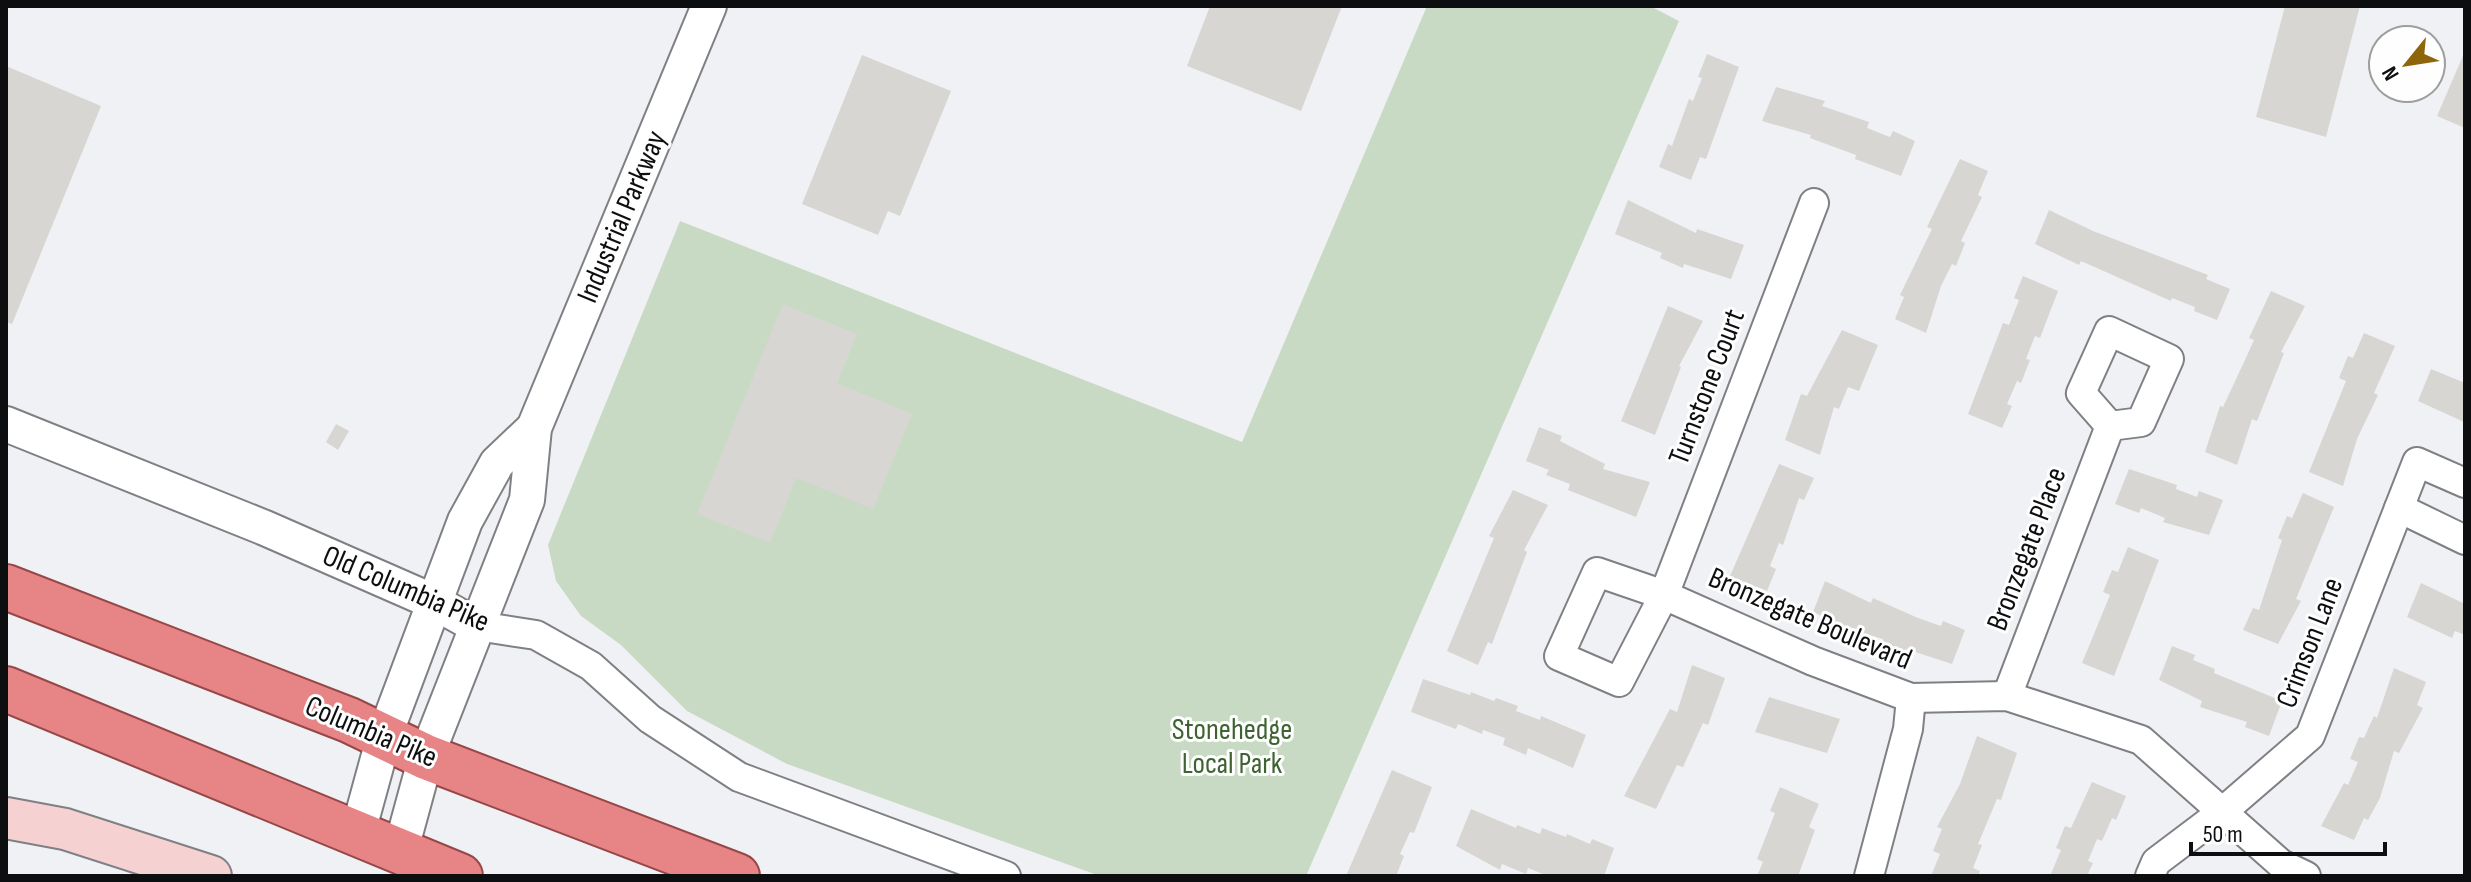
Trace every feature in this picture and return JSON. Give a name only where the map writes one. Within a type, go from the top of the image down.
[{"type":"highway","name":"Columbia Pike","points":[[6,587],[384,737],[426,757],[737,876]]},
{"type":"highway","points":[[6,689],[401,849],[460,876]]},
{"type":"main road","points":[[6,818],[78,833],[211,876]]},
{"type":"street","name":"Industrial Parkway","points":[[401,849],[426,757],[527,500],[534,428],[709,6]]},
{"type":"street","name":"Turnstone Court","points":[[1664,595],[1814,203]]},
{"type":"street","name":"Old Columbia Pike","points":[[6,424],[265,528],[434,602],[477,626],[536,635],[591,666],[650,719],[739,777],[1006,876]]},
{"type":"street","name":"Bronzegate Place","points":[[2007,696],[2110,426]]},
{"type":"street","name":"Industrial Parkway","points":[[358,832],[384,737],[478,492],[497,463],[534,428]]},
{"type":"street","name":"Crimson Lane","points":[[2150,876],[2156,862],[2221,813],[2310,736],[2417,462],[2465,483]]},
{"type":"street","points":[[2399,508],[2465,540]]},
{"type":"street","name":"Bronzegate Boulevard","points":[[1664,595],[1813,661],[1911,698],[2007,696],[2141,740],[2281,864],[2306,876]]},
{"type":"street","points":[[1869,876],[1908,729],[1911,698]]},
{"type":"green space","name":"Stonehedge Local Park","points":[[1427,6],[1650,6],[1679,21],[1306,876],[1100,876],[787,764],[687,711],[621,645],[581,616],[556,581],[548,545],[680,221],[1242,442]]},
{"type":"building","points":[[1210,6],[1342,6],[1301,111],[1187,66]]},
{"type":"building","points":[[2285,6],[2360,6],[2326,137],[2256,117]]},
{"type":"building","points":[[2465,51],[2465,128],[2437,116],[2442,104],[2447,104],[2447,93]]},
{"type":"building","points":[[1707,54],[1739,67],[1706,159],[1700,157],[1691,180],[1659,167],[1668,144],[1672,146],[1689,99],[1693,101]]},
{"type":"building","points":[[862,55],[951,91],[900,216],[888,211],[878,235],[802,204]]},
{"type":"building","points":[[6,66],[101,106],[12,324],[6,322]]},
{"type":"building","points":[[1776,87],[1825,101],[1822,106],[1869,122],[1867,128],[1890,137],[1893,131],[1915,141],[1901,176],[1855,159],[1856,155],[1810,138],[1811,135],[1762,121]]},
{"type":"building","points":[[1960,159],[1988,171],[1978,195],[1982,197],[1961,241],[1965,243],[1956,266],[1952,264],[1941,286],[1926,333],[1895,319],[1904,297],[1900,295],[1932,229],[1927,227]]},
{"type":"building","points":[[1628,200],[1696,233],[1697,229],[1744,245],[1731,279],[1684,264],[1683,268],[1660,258],[1662,253],[1615,234]]},
{"type":"building","points":[[2049,210],[2093,231],[2208,275],[2206,279],[2230,289],[2217,320],[2194,311],[2195,307],[2172,298],[2171,301],[2081,261],[2079,265],[2035,244]]},
{"type":"building","points":[[2023,276],[2058,291],[2040,338],[2035,336],[2021,383],[2017,381],[2007,404],[2012,406],[2002,428],[1968,414],[2003,323],[2009,325],[2019,300],[2014,298]]},
{"type":"building","points":[[2271,291],[2305,306],[2281,352],[2284,353],[2257,421],[2252,419],[2237,465],[2205,452],[2220,406],[2223,407],[2254,340],[2249,338]]},
{"type":"building","points":[[783,304],[857,334],[837,383],[912,414],[873,509],[796,478],[770,543],[697,514]]},
{"type":"building","points":[[1668,306],[1703,321],[1679,366],[1655,435],[1621,421]]},
{"type":"building","points":[[1842,330],[1878,345],[1859,391],[1848,387],[1839,409],[1834,407],[1820,455],[1785,440],[1801,394],[1807,396]]},
{"type":"building","points":[[2364,333],[2395,346],[2374,393],[2378,395],[2357,439],[2343,486],[2309,472],[2346,381],[2339,378],[2348,356],[2353,358]]},
{"type":"building","points":[[2431,369],[2465,383],[2464,422],[2418,401]]},
{"type":"building","points":[[336,424],[349,431],[338,450],[326,442]]},
{"type":"building","points":[[1539,427],[1562,436],[1560,441],[1605,464],[1603,469],[1650,482],[1636,517],[1568,490],[1570,484],[1546,475],[1549,470],[1526,461]]},
{"type":"building","points":[[1779,464],[1814,478],[1804,500],[1799,498],[1783,545],[1779,543],[1770,566],[1776,569],[1767,591],[1730,576]]},
{"type":"building","points":[[2129,469],[2177,485],[2176,489],[2197,497],[2199,491],[2223,500],[2209,535],[2163,522],[2165,518],[2141,508],[2139,513],[2115,504]]},
{"type":"building","points":[[1513,490],[1548,505],[1524,550],[1527,552],[1492,644],[1488,642],[1478,665],[1447,651],[1494,538],[1489,536]]},
{"type":"building","points":[[2303,493],[2334,507],[2296,599],[2301,601],[2278,644],[2243,630],[2253,608],[2259,610],[2282,540],[2278,538],[2287,516],[2292,518]]},
{"type":"building","points":[[2128,547],[2159,560],[2114,676],[2082,663],[2110,595],[2103,592],[2112,570],[2118,572]]},
{"type":"building","points":[[1825,581],[1871,603],[1873,598],[1941,626],[1943,621],[1965,630],[1952,664],[1906,649],[1904,653],[1881,644],[1883,639],[1835,625],[1836,622],[1813,612]]},
{"type":"building","points":[[2421,583],[2465,604],[2465,635],[2455,631],[2452,638],[2407,617]]},
{"type":"building","points":[[2172,646],[2195,655],[2193,660],[2215,669],[2214,673],[2282,701],[2269,736],[2245,727],[2247,722],[2200,707],[2202,701],[2159,680]]},
{"type":"building","points":[[1692,665],[1725,678],[1708,725],[1703,723],[1683,767],[1677,765],[1656,809],[1624,796],[1670,709],[1677,712]]},
{"type":"building","points":[[2394,668],[2426,682],[2417,705],[2423,708],[2399,753],[2394,751],[2380,798],[2368,820],[2364,818],[2354,840],[2321,826],[2344,783],[2348,785],[2358,762],[2350,759],[2359,737],[2364,738],[2374,716],[2377,718]]},
{"type":"building","points":[[1423,679],[1470,695],[1471,692],[1494,701],[1496,698],[1518,706],[1516,711],[1540,720],[1541,716],[1586,735],[1573,768],[1528,748],[1526,755],[1503,745],[1505,738],[1483,730],[1482,734],[1458,724],[1456,729],[1411,712]]},
{"type":"building","points":[[1769,697],[1840,719],[1827,753],[1755,732]]},
{"type":"building","points":[[1977,736],[2017,753],[2001,800],[1997,799],[1978,844],[1982,845],[1973,868],[1980,871],[1978,876],[1931,876],[1940,854],[1933,851],[1942,829],[1937,827],[1960,784]]},
{"type":"building","points":[[1392,770],[1432,787],[1414,833],[1410,832],[1400,854],[1404,856],[1396,876],[1346,876]]},
{"type":"building","points":[[2092,782],[2126,796],[2116,820],[2112,818],[2102,841],[2097,839],[2088,861],[2093,863],[2087,876],[2050,876],[2061,850],[2056,848],[2065,826],[2071,828]]},
{"type":"building","points":[[1780,787],[1819,804],[1809,827],[1815,830],[1798,876],[1757,876],[1763,862],[1757,859],[1775,813],[1770,811]]},
{"type":"building","points":[[1471,809],[1516,828],[1517,825],[1540,834],[1542,828],[1590,844],[1592,839],[1614,848],[1604,876],[1548,876],[1528,868],[1526,874],[1502,864],[1500,870],[1456,846]]}]
